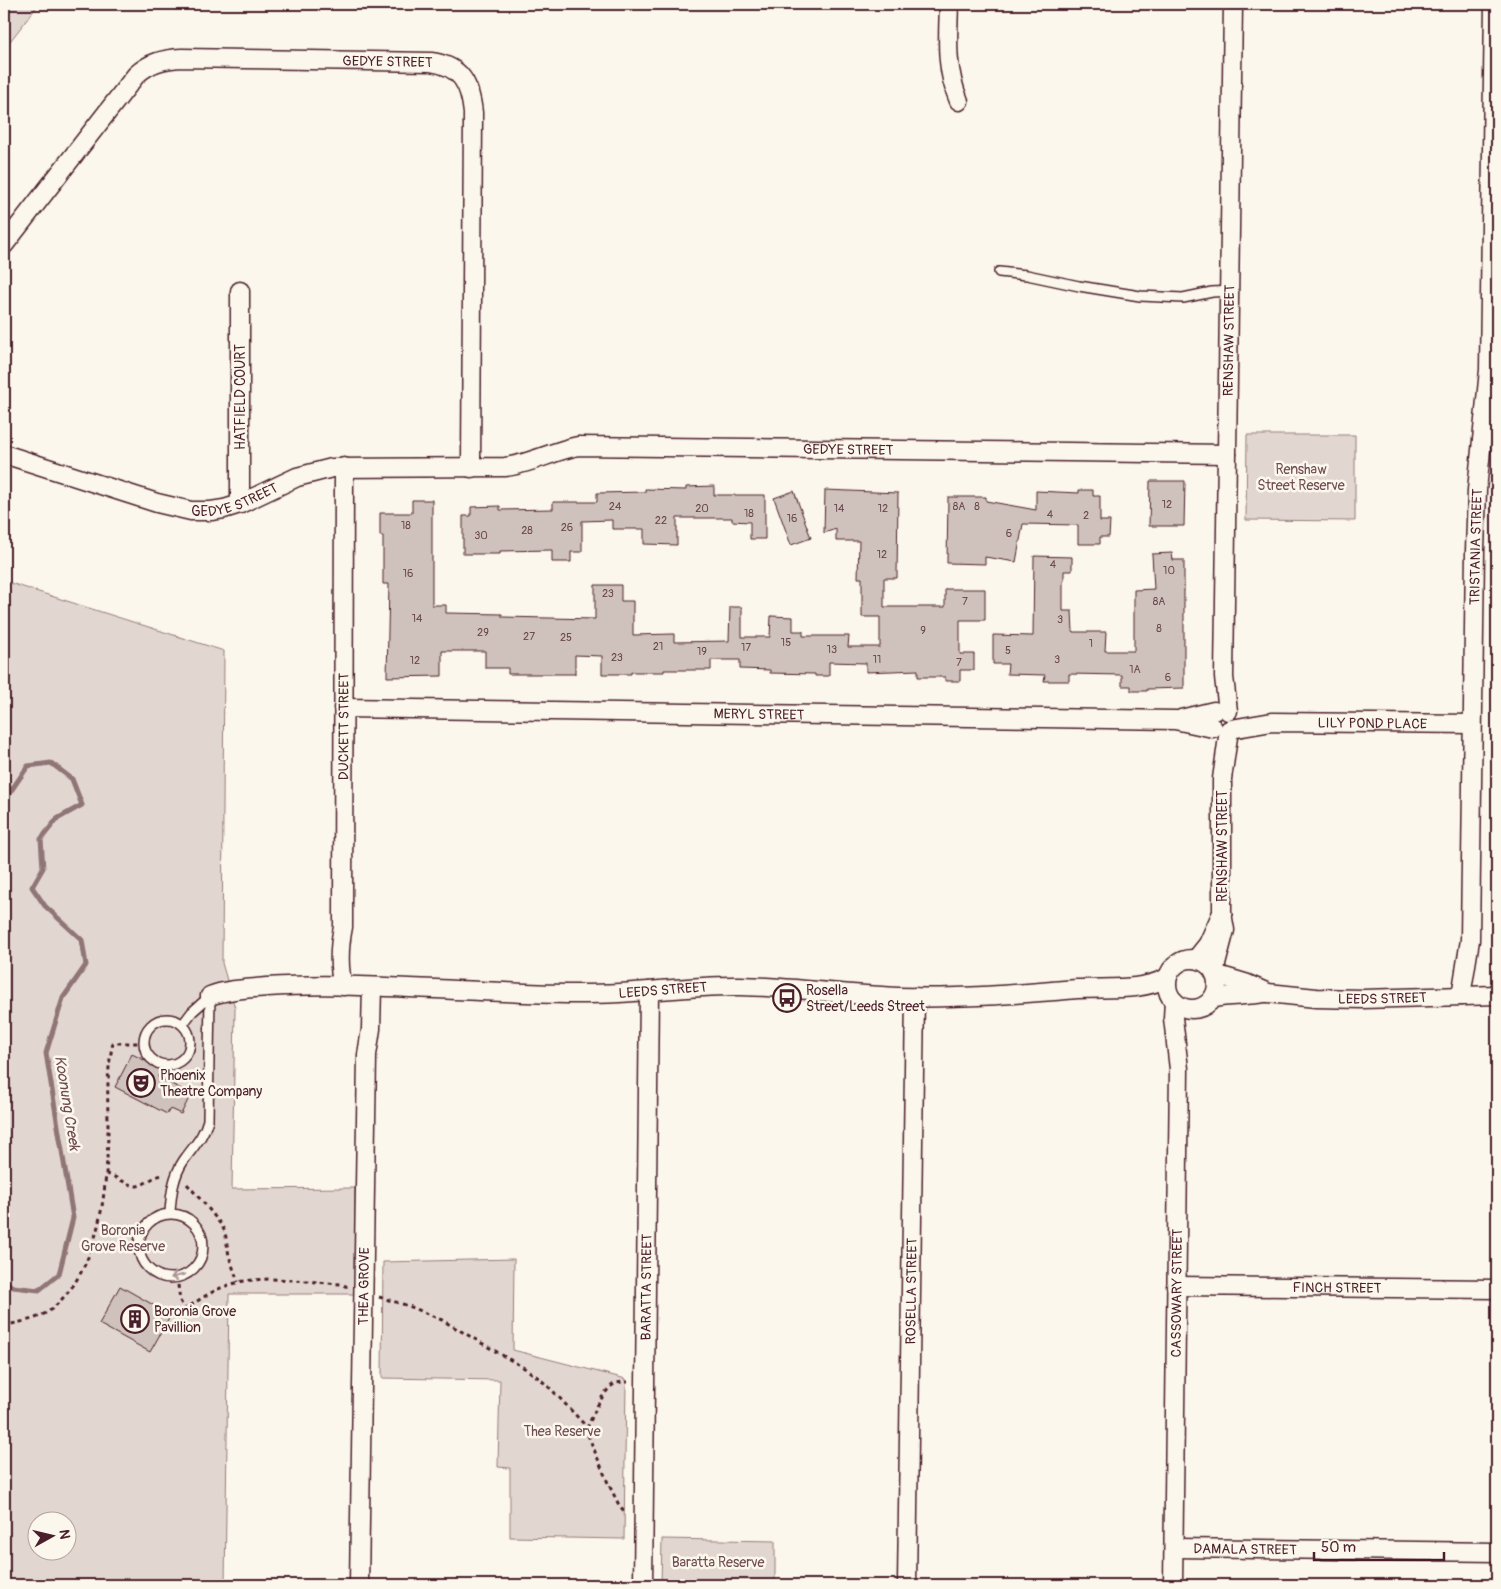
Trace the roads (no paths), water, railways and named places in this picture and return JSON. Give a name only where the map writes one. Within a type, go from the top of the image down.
[{"type":"street","points":[[949,4],[948,62],[959,101]]},
{"type":"street","name":"RENSHAW STREET","points":[[1215,973],[1225,930],[1222,913],[1222,720],[1233,4]]},
{"type":"street","name":"TRISTANIA STREET","points":[[1461,996],[1470,940],[1476,512],[1485,424],[1489,356],[1494,4]]},
{"type":"street","name":"GEDYE STREET","points":[[4,245],[136,75],[151,64],[182,58],[431,62],[450,66],[458,72],[468,88],[472,113],[471,468]]},
{"type":"street","name":"HATFIELD COURT","points":[[240,291],[240,504]]},
{"type":"street","name":"GEDYE STREET","points":[[4,454],[174,508],[212,512],[240,504],[297,477],[314,472],[344,467],[471,468],[515,466],[567,448],[591,446],[1227,454]]},
{"type":"street","name":"DUCKETT STREET","points":[[343,986],[339,950],[343,927],[344,467]]},
{"type":"street","name":"MERYL STREET","points":[[343,708],[1222,720]]},
{"type":"street","name":"LILY POND PLACE","points":[[1222,720],[1472,724]]},
{"type":"street","name":"RENSHAW STREET","points":[[1196,959],[1208,944],[1222,913]]},
{"type":"street","name":"TRISTANIA STREET","points":[[1470,940],[1479,995]]},
{"type":"street","points":[[1188,958],[1196,959],[1210,965],[1215,973],[1217,990],[1213,998],[1202,1007],[1187,1009],[1172,1000],[1167,985],[1167,978],[1170,971],[1181,961],[1188,958]]},
{"type":"street","name":"LEEDS STREET","points":[[1215,973],[1268,993]]},
{"type":"street","name":"LEEDS STREET","points":[[210,996],[246,989],[290,986],[343,986],[559,994],[618,993],[739,986],[915,997],[986,996],[1080,989],[1142,987],[1167,978]]},
{"type":"street","name":"THEA GROVE","points":[[359,1585],[367,1055],[371,1029],[372,987]]},
{"type":"street","name":"LEEDS STREET","points":[[1115,988],[1172,1000]]},
{"type":"street","name":"BARATTA STREET","points":[[643,1585],[649,991]]},
{"type":"street","name":"LEEDS STREET","points":[[1213,998],[1240,995],[1253,996],[1268,993],[1316,998],[1363,999],[1497,995]]},
{"type":"street","name":"ROSELLA STREET","points":[[907,1585],[915,997]]},
{"type":"street","name":"CASSOWARY STREET","points":[[1172,1000],[1179,1069],[1173,1585]]},
{"type":"street","points":[[1179,1069],[1185,1030],[1195,1009]]},
{"type":"street","name":"FINCH STREET","points":[[1176,1286],[1497,1289]]},
{"type":"street","name":"DAMALA STREET","points":[[1174,1548],[1497,1552]]},
{"type":"lane","points":[[1000,272],[1027,275],[1140,296],[1171,299],[1230,291]]},
{"type":"lane","points":[[182,1024],[210,996]]},
{"type":"lane","points":[[170,1213],[176,1178],[183,1161],[206,1130],[208,1120],[210,996]]},
{"type":"lane","points":[[160,1020],[176,1020],[182,1024],[188,1031],[190,1038],[190,1046],[183,1060],[169,1066],[155,1062],[145,1051],[144,1043],[148,1029],[153,1023],[160,1020]]},
{"type":"lane","points":[[170,1213],[180,1214],[196,1225],[203,1242],[203,1252],[200,1261],[194,1269],[177,1278],[167,1278],[150,1270],[140,1254],[139,1244],[145,1226],[160,1215],[170,1213]]},
{"type":"waterway","name":"Koonung Creek","points":[[4,801],[28,766],[51,763],[72,779],[82,805],[57,819],[41,839],[43,868],[32,887],[45,906],[82,940],[86,965],[63,998],[46,1053],[73,1218],[59,1274],[39,1290],[13,1287],[4,1281]]},
{"type":"place","name":"Rosella Street/Leeds Street","points":[[787,998]]},
{"type":"place","name":"Phoenix Theatre Company","points":[[141,1083]]},
{"type":"place","name":"Boronia Grove Pavillion","points":[[135,1319]]},
{"type":"park label","name":"Renshaw Street Reserve","points":[[1301,478]]},
{"type":"park label","name":"Boronia Grove Reserve","points":[[123,1238]]},
{"type":"park label","name":"Thea Reserve","points":[[562,1431]]},
{"type":"park label","name":"Baratta Reserve","points":[[718,1562]]}]
